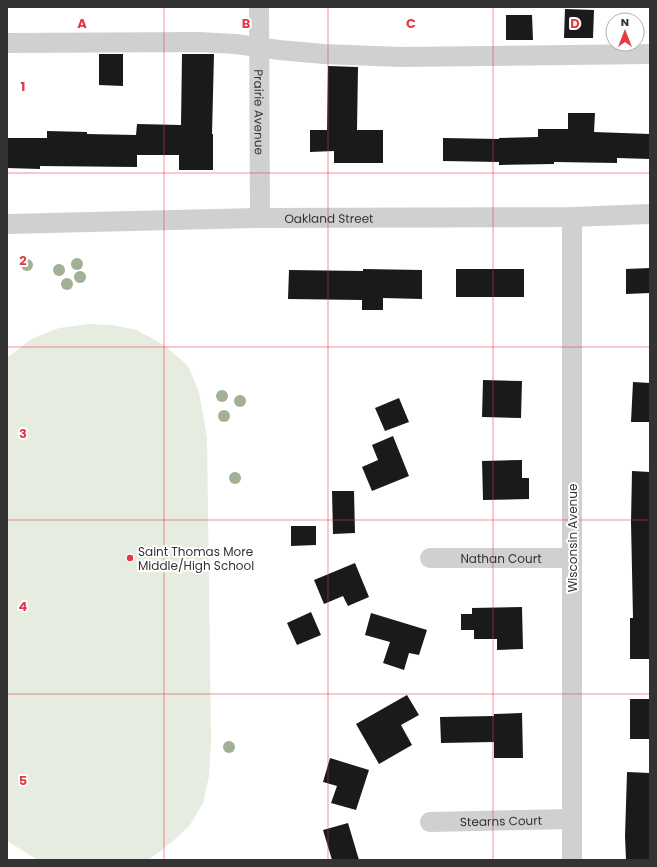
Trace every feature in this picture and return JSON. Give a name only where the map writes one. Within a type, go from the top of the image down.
[{"type":"street","name":"Prairie Avenue","points":[[259,7],[260,218]]},
{"type":"street","points":[[7,43],[199,42],[236,44],[324,54],[400,57],[650,54]]},
{"type":"street","name":"Oakland Street","points":[[7,224],[260,218],[572,217],[650,214]]},
{"type":"street","name":"Wisconsin Avenue","points":[[572,217],[572,860]]},
{"type":"street","name":"Nathan Court","points":[[430,558],[572,558]]},
{"type":"street","name":"Stearns Court","points":[[430,822],[572,819]]},
{"type":"shaded area","name":"Saint Thomas More Middle/High School","points":[[88,324],[113,325],[137,330],[164,345],[188,366],[199,392],[207,438],[211,740],[209,776],[203,803],[190,825],[172,842],[147,860],[38,860],[7,841],[7,358],[31,339],[59,328]]},
{"type":"building","points":[[565,9],[594,10],[593,38],[564,38]]},
{"type":"building","points":[[506,15],[532,15],[533,40],[506,40]]},
{"type":"building","points":[[99,54],[123,54],[123,86],[99,85]]},
{"type":"building","points":[[182,54],[214,54],[212,134],[213,170],[179,170],[179,155],[137,155],[137,167],[40,166],[40,169],[7,168],[7,138],[47,138],[47,131],[87,132],[87,134],[136,135],[137,124],[181,125]]},
{"type":"building","points":[[328,66],[358,67],[357,130],[383,130],[383,163],[334,163],[334,151],[310,152],[310,130],[327,130]]},
{"type":"building","points":[[568,113],[595,113],[594,132],[650,134],[650,159],[617,158],[617,163],[554,162],[554,164],[499,165],[499,162],[443,161],[443,138],[499,139],[538,137],[538,129],[568,129]]},
{"type":"building","points":[[650,268],[650,293],[626,294],[626,269]]},
{"type":"building","points":[[363,269],[422,270],[422,299],[383,298],[383,310],[362,310],[362,300],[288,299],[289,270],[363,271]]},
{"type":"building","points":[[456,269],[524,269],[524,297],[456,297]]},
{"type":"building","points":[[483,380],[522,381],[521,418],[482,417]]},
{"type":"building","points":[[633,382],[650,383],[650,422],[631,422]]},
{"type":"building","points":[[399,398],[409,422],[385,431],[375,408]]},
{"type":"building","points":[[393,436],[409,476],[372,491],[362,467],[378,460],[372,445]]},
{"type":"building","points":[[522,460],[522,478],[529,478],[529,499],[483,500],[482,461]]},
{"type":"building","points":[[632,471],[650,472],[650,659],[630,659],[630,618],[633,618],[631,522]]},
{"type":"building","points":[[332,491],[354,491],[355,533],[333,534]]},
{"type":"building","points":[[291,526],[316,526],[316,545],[291,546]]},
{"type":"building","points":[[355,563],[369,597],[348,606],[343,596],[324,604],[314,580]]},
{"type":"building","points":[[522,607],[523,649],[497,650],[497,639],[474,639],[474,630],[461,630],[461,614],[472,614],[472,608]]},
{"type":"building","points":[[311,612],[321,635],[297,645],[287,623]]},
{"type":"building","points":[[371,613],[427,630],[419,655],[409,653],[404,670],[383,663],[390,642],[365,635]]},
{"type":"building","points":[[407,695],[419,715],[401,725],[412,745],[379,764],[356,724]]},
{"type":"building","points":[[630,699],[650,699],[650,739],[630,739]]},
{"type":"building","points":[[522,713],[523,758],[494,758],[494,742],[441,743],[440,717],[494,716],[494,714]]},
{"type":"building","points":[[330,758],[369,770],[356,810],[331,803],[337,786],[323,782]]},
{"type":"building","points":[[627,772],[650,773],[650,860],[626,860],[625,836]]},
{"type":"building","points":[[348,823],[359,860],[332,860],[323,830]]},
{"type":"place","name":"Saint Thomas More Middle/High School","points":[[130,558]]}]
